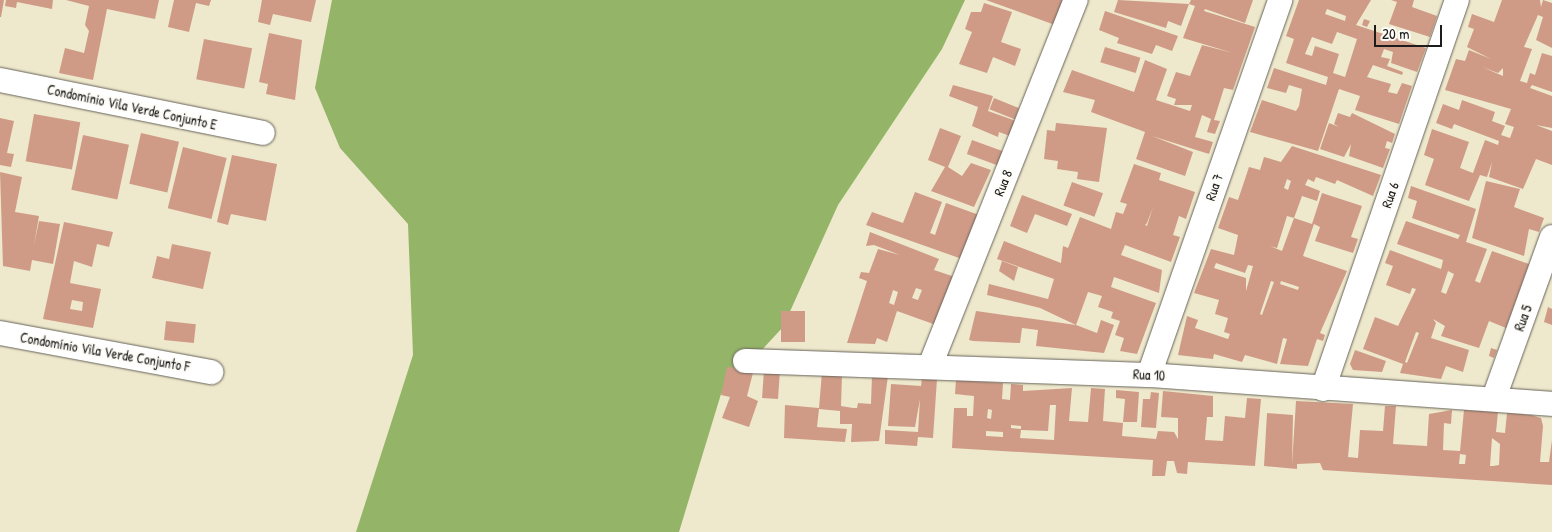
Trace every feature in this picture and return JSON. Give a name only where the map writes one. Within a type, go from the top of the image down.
[{"type":"street","name":"Rua 8","points":[[930,366],[1076,0]]},
{"type":"street","name":"Rua 7","points":[[1149,375],[1280,0]]},
{"type":"street","name":"Rua 6","points":[[1323,389],[1456,0]]},
{"type":"street","name":"Condomínio Vila Verde Conjunto E","points":[[0,80],[263,134]]},
{"type":"street","name":"Rua 5","points":[[1494,398],[1552,237]]},
{"type":"street","name":"Condomínio Vila Verde Conjunto F","points":[[0,333],[211,372]]},
{"type":"street","name":"Rua 10","points":[[745,361],[1149,375],[1323,389],[1494,398],[1552,404]]},
{"type":"green space","points":[[332,0],[965,0],[942,49],[838,205],[783,327],[721,394],[679,532],[356,532],[413,355],[408,224],[340,148],[315,88]]},
{"type":"building","points":[[0,0],[4,0],[1,17],[0,17]]},
{"type":"building","points":[[6,0],[53,0],[52,9],[17,2],[16,8],[5,6]]},
{"type":"building","points":[[66,0],[159,0],[155,19],[107,9],[93,80],[59,73],[65,48],[84,53],[89,31],[85,25],[89,6]]},
{"type":"building","points":[[174,0],[211,0],[209,6],[196,3],[189,32],[168,27]]},
{"type":"building","points":[[262,0],[316,0],[311,22],[273,14],[270,25],[258,22]]},
{"type":"building","points":[[986,0],[1066,0],[1055,25]]},
{"type":"building","points":[[1118,0],[1189,4],[1181,26],[1168,21],[1166,28],[1114,12]]},
{"type":"building","points":[[1191,0],[1253,0],[1245,23],[1205,9],[1204,11],[1255,27],[1233,90],[1224,88],[1214,120],[1220,121],[1215,134],[1207,132],[1211,119],[1202,115],[1195,137],[1213,142],[1209,154],[1152,136],[1193,152],[1185,176],[1136,159],[1145,132],[1091,112],[1095,100],[1063,92],[1072,70],[1134,92],[1145,60],[1167,69],[1156,100],[1190,111],[1192,105],[1174,105],[1176,99],[1167,96],[1176,72],[1190,76],[1202,45],[1233,53],[1183,38],[1195,6],[1189,4]]},
{"type":"building","points":[[1299,0],[1371,0],[1356,25],[1426,48],[1417,72],[1391,63],[1393,52],[1384,49],[1381,57],[1390,59],[1387,66],[1403,72],[1402,75],[1373,65],[1367,77],[1391,84],[1388,92],[1397,94],[1402,83],[1412,86],[1399,124],[1355,110],[1360,96],[1339,89],[1318,151],[1250,132],[1262,100],[1296,111],[1299,106],[1302,89],[1289,85],[1286,93],[1267,88],[1274,68],[1326,85],[1328,77],[1286,63],[1294,39],[1286,36]],"holes":[[[1327,9],[1346,16],[1345,21],[1325,14]],[[1337,32],[1357,39],[1345,77],[1333,73],[1339,54],[1315,46],[1312,56],[1305,54],[1312,37],[1332,44]]]},
{"type":"building","points":[[1391,0],[1414,0],[1412,7],[1437,16],[1430,37],[1389,24],[1397,2]]},
{"type":"building","points":[[1502,0],[1540,0],[1541,7],[1543,0],[1552,3],[1552,48],[1536,40],[1543,17],[1538,15],[1524,47],[1532,49],[1520,81],[1527,83],[1530,73],[1535,75],[1542,53],[1552,56],[1552,92],[1532,85],[1530,88],[1552,96],[1552,128],[1536,125],[1552,131],[1552,165],[1536,159],[1523,189],[1489,177],[1492,162],[1487,177],[1480,175],[1469,201],[1425,185],[1434,159],[1424,155],[1432,129],[1469,142],[1460,168],[1473,173],[1485,140],[1498,145],[1499,141],[1454,124],[1452,129],[1436,123],[1443,104],[1459,110],[1462,100],[1495,112],[1492,121],[1505,126],[1501,135],[1510,138],[1514,127],[1505,124],[1511,109],[1445,90],[1456,59],[1465,61],[1469,50],[1491,59],[1467,47],[1474,29],[1468,27],[1472,14],[1494,22]],"holes":[[[1482,67],[1498,73],[1503,68],[1503,76]]]},
{"type":"building","points":[[984,3],[1012,12],[1001,42],[1021,49],[1015,66],[993,57],[987,73],[959,64],[972,32],[965,29],[971,12],[981,12]]},
{"type":"building","points":[[1105,11],[1178,36],[1172,51],[1156,45],[1152,54],[1117,43],[1119,38],[1099,30]]},
{"type":"building","points":[[1364,19],[1370,21],[1367,27],[1362,25]]},
{"type":"building","points":[[269,33],[302,40],[295,100],[266,94],[268,84],[259,82]]},
{"type":"building","points":[[204,39],[252,48],[244,89],[196,79]]},
{"type":"building","points":[[1105,47],[1140,58],[1136,73],[1100,62]]},
{"type":"building","points":[[953,85],[993,96],[988,111],[1016,121],[1010,136],[999,132],[998,137],[972,126],[978,107],[949,96]]},
{"type":"building","points":[[994,98],[1019,108],[1015,119],[990,109]]},
{"type":"building","points":[[1338,113],[1350,117],[1352,113],[1395,134],[1392,143],[1387,141],[1385,148],[1390,149],[1383,168],[1349,156],[1351,144],[1344,157],[1320,149],[1329,123],[1339,127],[1334,124]]},
{"type":"building","points":[[34,114],[80,122],[72,169],[26,161]]},
{"type":"building","points":[[0,118],[14,121],[7,153],[14,154],[11,167],[0,165]]},
{"type":"building","points":[[1056,123],[1107,128],[1099,182],[1077,179],[1078,172],[1057,169],[1058,161],[1044,159],[1047,130],[1055,131]]},
{"type":"building","points":[[940,128],[961,136],[948,167],[962,176],[971,163],[991,170],[974,207],[931,191],[945,167],[928,160]]},
{"type":"building","points":[[141,133],[179,142],[167,192],[129,184]]},
{"type":"building","points":[[83,135],[129,145],[117,200],[71,190]]},
{"type":"building","points":[[972,140],[1003,151],[998,165],[967,154]]},
{"type":"building","points":[[1292,146],[1381,175],[1373,196],[1337,180],[1335,184],[1316,177],[1314,182],[1308,179],[1305,185],[1320,191],[1317,201],[1302,196],[1294,218],[1312,224],[1322,193],[1362,206],[1351,237],[1358,239],[1353,253],[1315,241],[1320,227],[1314,224],[1303,256],[1347,271],[1320,333],[1325,335],[1323,341],[1317,339],[1308,366],[1280,364],[1287,339],[1283,338],[1277,364],[1245,355],[1242,362],[1214,354],[1213,359],[1178,355],[1187,316],[1198,320],[1195,328],[1228,339],[1230,334],[1224,332],[1228,318],[1215,314],[1219,300],[1194,293],[1211,249],[1234,255],[1238,235],[1218,228],[1229,197],[1238,200],[1249,167],[1260,170],[1264,157],[1281,162]],"holes":[[[1287,179],[1291,181],[1288,190],[1284,188]],[[1287,216],[1294,218],[1282,251],[1270,246],[1277,248]],[[1216,263],[1245,273],[1248,265],[1253,266],[1246,291],[1246,278],[1214,268]],[[1271,281],[1274,282],[1262,315],[1260,314]],[[1281,281],[1299,287],[1298,290],[1280,284]]]},
{"type":"building","points":[[183,147],[227,158],[211,219],[168,208]]},
{"type":"building","points":[[232,155],[277,164],[266,221],[231,214],[228,225],[217,222]]},
{"type":"building","points":[[1134,164],[1161,173],[1159,180],[1195,192],[1186,219],[1179,216],[1173,235],[1180,237],[1171,262],[1125,245],[1121,255],[1162,270],[1159,293],[1114,277],[1111,287],[1156,303],[1137,354],[1120,351],[1124,338],[1115,335],[1120,321],[1111,318],[1113,312],[1098,307],[1102,296],[1088,292],[1076,325],[1040,308],[987,295],[989,284],[1048,299],[1054,279],[997,259],[1004,241],[1061,263],[1063,246],[1068,248],[1080,217],[1111,229],[1116,212],[1123,214],[1127,204],[1120,202]]},
{"type":"building","points":[[0,172],[22,177],[15,212],[39,216],[34,245],[39,221],[60,224],[53,264],[32,260],[30,271],[3,266]]},
{"type":"building","points":[[1486,181],[1520,189],[1514,207],[1544,218],[1539,232],[1529,229],[1524,256],[1472,238]]},
{"type":"building","points":[[1072,182],[1103,193],[1094,217],[1063,205]]},
{"type":"building","points":[[1411,186],[1476,209],[1466,242],[1487,249],[1475,281],[1480,283],[1492,251],[1529,264],[1506,328],[1489,321],[1479,348],[1441,336],[1445,326],[1433,319],[1436,323],[1431,338],[1469,350],[1463,372],[1446,366],[1441,379],[1400,373],[1403,364],[1363,349],[1375,317],[1398,326],[1416,289],[1412,288],[1410,294],[1386,285],[1393,266],[1385,263],[1390,250],[1441,269],[1443,260],[1397,244],[1406,221],[1458,239],[1460,235],[1412,218],[1417,201],[1408,198]],"holes":[[[1448,271],[1454,274],[1446,294],[1441,292]],[[1416,332],[1419,333],[1407,363],[1405,362]]]},
{"type":"building","points":[[915,192],[942,202],[930,233],[935,235],[946,203],[979,215],[962,259],[866,225],[872,212],[903,223]]},
{"type":"building","points":[[1022,195],[1072,214],[1067,226],[1035,214],[1027,233],[1010,226]]},
{"type":"building","points":[[64,222],[113,232],[109,247],[97,244],[92,267],[74,261],[70,283],[101,289],[93,328],[43,319]],"holes":[[[72,300],[83,302],[82,311],[70,309]]]},
{"type":"building","points":[[870,232],[939,259],[934,270],[955,277],[936,325],[897,311],[887,342],[877,338],[875,344],[847,343],[867,281],[859,278],[861,272],[869,273],[878,249],[900,255],[874,245],[866,246]],"holes":[[[916,288],[922,290],[918,300],[912,298]],[[893,290],[898,292],[894,305],[889,303]]]},
{"type":"building","points":[[172,244],[211,252],[203,289],[152,278],[157,256],[169,259]]},
{"type":"building","points":[[1002,261],[1018,267],[1014,281],[999,271]]},
{"type":"building","points":[[1548,307],[1552,309],[1552,325],[1544,322]]},
{"type":"building","points":[[781,311],[805,311],[805,342],[781,342]]},
{"type":"building","points":[[976,311],[1076,325],[1097,333],[1101,320],[1114,325],[1104,353],[1036,346],[1038,330],[1022,328],[1020,343],[973,341],[969,340]]},
{"type":"building","points":[[166,321],[196,324],[194,343],[164,340]]},
{"type":"building","points":[[1491,348],[1497,350],[1494,358],[1489,356]]},
{"type":"building","points":[[1355,350],[1386,361],[1382,372],[1353,370],[1350,364]]},
{"type":"building","points":[[727,367],[754,369],[747,396],[758,401],[749,427],[722,418],[730,397],[721,395]]},
{"type":"building","points":[[764,370],[780,371],[778,399],[762,398]]},
{"type":"building","points":[[822,372],[842,374],[841,406],[853,408],[857,408],[858,403],[871,404],[872,375],[888,376],[879,441],[851,442],[852,424],[840,424],[840,411],[819,409],[817,427],[847,429],[845,442],[784,438],[785,405],[819,408]]},
{"type":"building","points":[[922,378],[937,379],[933,438],[918,437],[917,446],[885,444],[885,430],[918,432],[920,399],[915,427],[888,426],[891,384],[921,386]]},
{"type":"building","points":[[956,380],[1003,383],[1002,399],[1010,400],[1011,384],[1023,385],[1023,391],[1072,388],[1069,421],[1088,422],[1091,388],[1105,389],[1103,421],[1123,423],[1122,436],[1156,439],[1158,431],[1174,432],[1178,439],[1178,418],[1161,417],[1163,391],[1213,396],[1213,417],[1207,417],[1205,440],[1223,441],[1225,416],[1245,418],[1247,398],[1261,399],[1255,466],[1188,462],[1187,474],[1177,473],[1174,461],[1167,461],[1165,476],[1152,476],[1153,460],[952,448],[954,408],[967,408],[967,416],[973,416],[974,396],[955,394]],"holes":[[[1050,405],[1056,405],[1054,440],[1020,438],[1021,430],[1048,431]],[[988,409],[992,410],[991,419],[987,418]],[[1011,425],[1021,426],[1021,429],[1011,428]],[[986,431],[1003,432],[1003,437],[986,436]]]},
{"type":"building","points":[[1116,390],[1139,392],[1137,422],[1123,422],[1125,399],[1116,398]]},
{"type":"building","points":[[1151,392],[1159,393],[1156,428],[1141,427],[1143,399],[1150,399]]},
{"type":"building","points":[[1296,401],[1353,404],[1348,457],[1358,458],[1360,430],[1383,431],[1385,406],[1396,406],[1393,444],[1427,446],[1429,414],[1452,410],[1451,424],[1444,423],[1443,450],[1460,451],[1464,410],[1498,412],[1496,432],[1505,433],[1507,413],[1531,415],[1541,418],[1543,426],[1540,462],[1549,462],[1552,440],[1552,485],[1323,470],[1320,463],[1297,464],[1297,469],[1264,466],[1267,413],[1293,415],[1292,465]],"holes":[[[1492,438],[1500,444],[1499,465],[1490,466]],[[1460,454],[1466,455],[1465,464],[1459,464]]]}]
